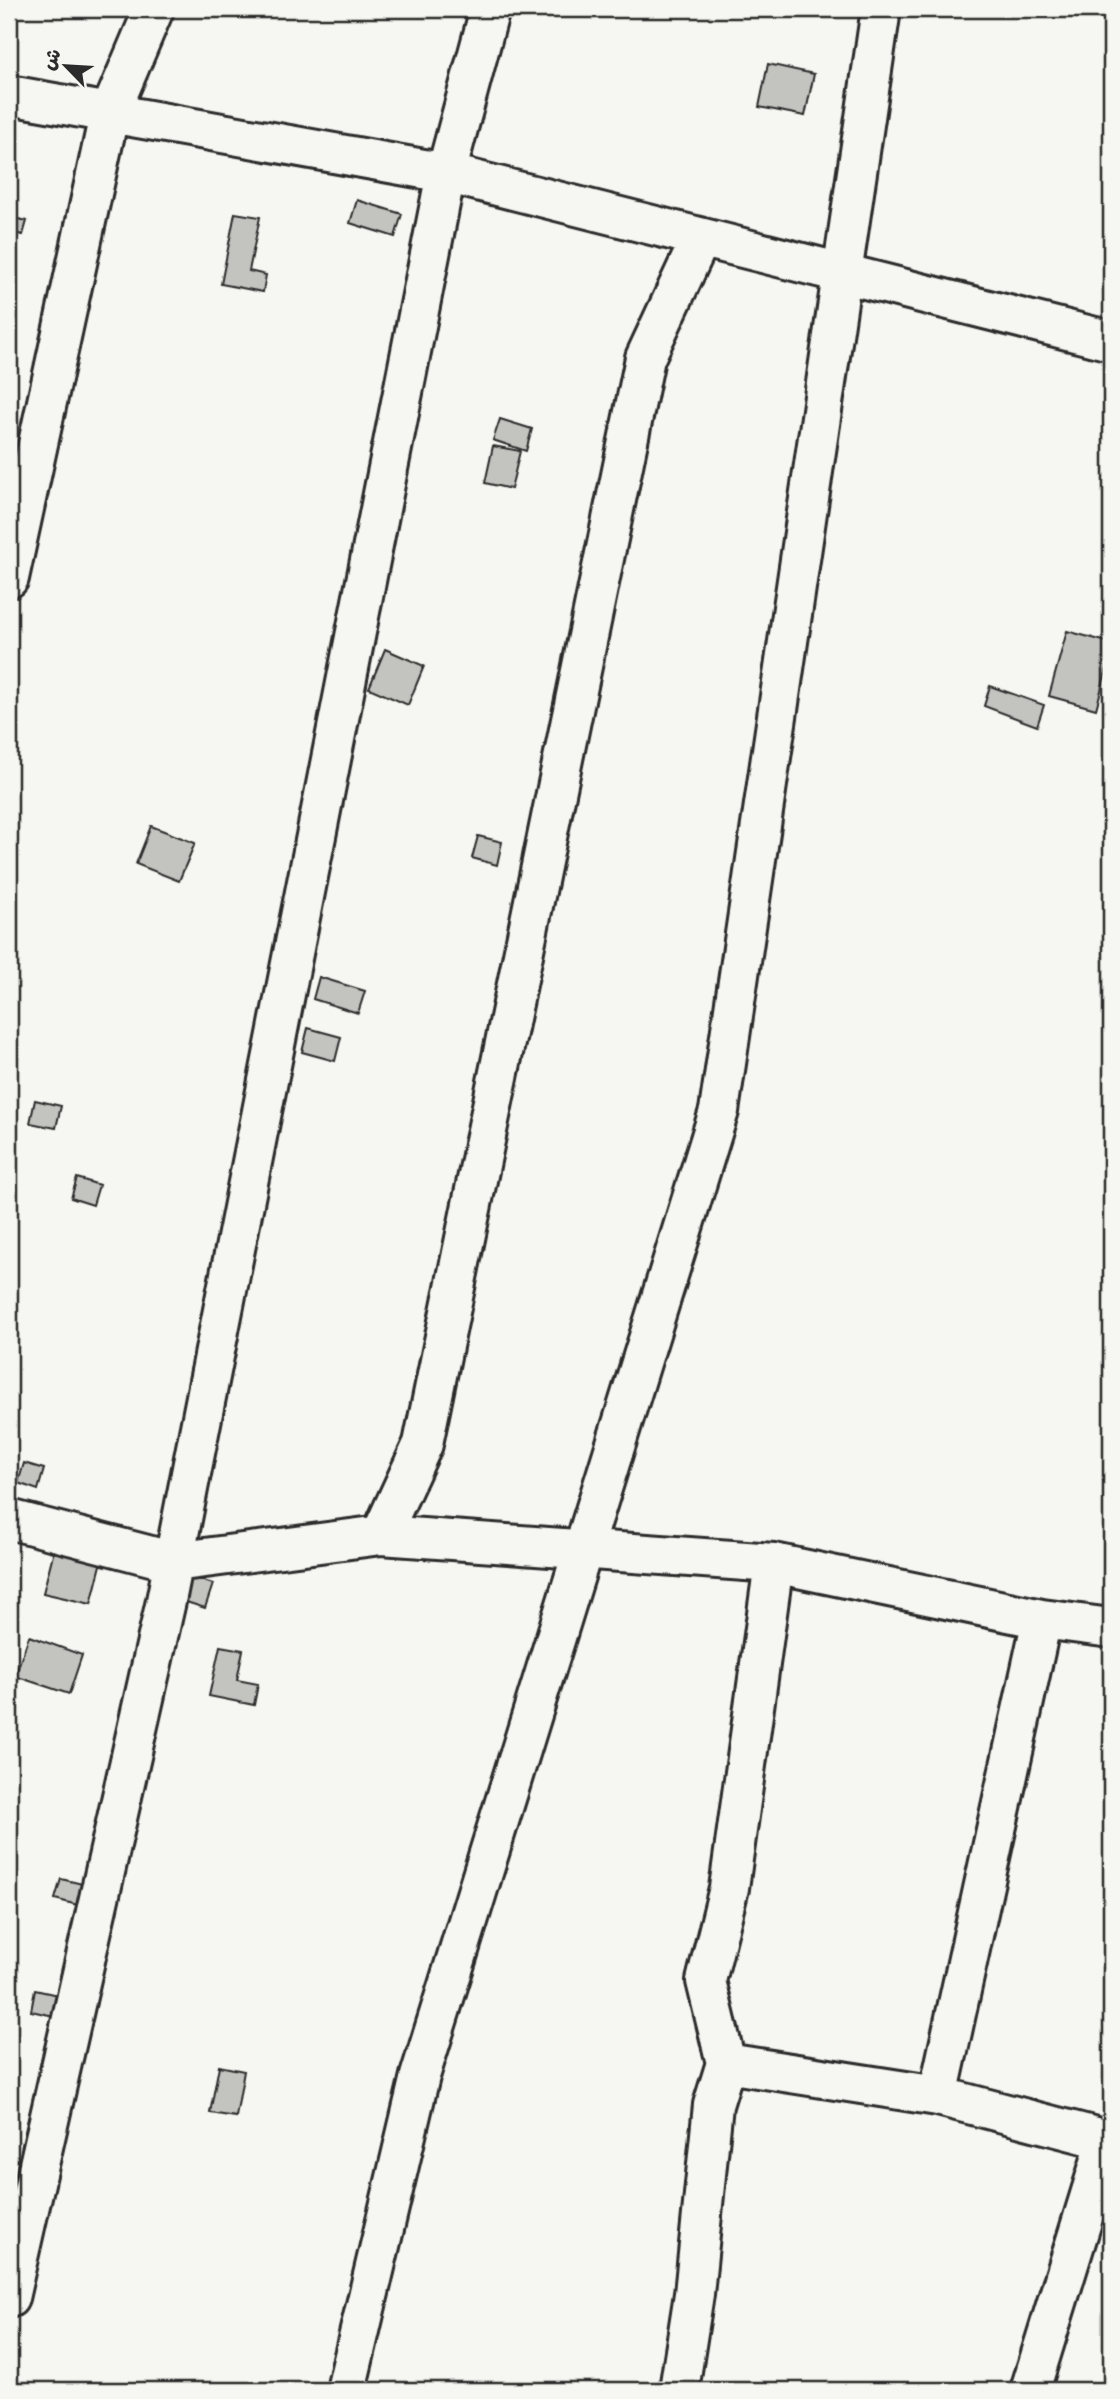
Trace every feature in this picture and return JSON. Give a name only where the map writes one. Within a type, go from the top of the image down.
[{"type":"street","points":[[9,578],[109,115],[153,9]]},
{"type":"street","points":[[9,2298],[174,1562],[446,173],[490,9]]},
{"type":"street","points":[[346,2390],[419,2076],[719,1111],[881,9]]},
{"type":"street","points":[[9,95],[109,115],[446,173],[1111,341]]},
{"type":"street","points":[[381,1535],[423,1444],[645,358],[701,238]]},
{"type":"street","points":[[9,1519],[174,1562],[381,1535],[774,1563],[1042,1619],[1111,1628]]},
{"type":"street","points":[[679,2390],[694,2294],[713,2105],[726,2063],[706,1981],[729,1888],[774,1563]]},
{"type":"street","points":[[938,2096],[1042,1619]]},
{"type":"street","points":[[726,2063],[938,2096],[1109,2140],[1030,2390]]},
{"type":"building","points":[[768,64],[814,74],[805,116],[759,107]]},
{"type":"building","points":[[357,200],[402,214],[395,237],[350,223]]},
{"type":"building","points":[[235,213],[260,217],[249,271],[266,275],[263,292],[221,284]]},
{"type":"building","points":[[9,217],[27,221],[23,235],[9,232]]},
{"type":"building","points":[[500,419],[532,429],[526,451],[493,440]]},
{"type":"building","points":[[493,446],[520,451],[511,489],[485,483]]},
{"type":"building","points":[[1067,631],[1111,643],[1111,653],[1096,709],[1049,696]]},
{"type":"building","points":[[385,649],[424,666],[408,705],[369,688]]},
{"type":"building","points":[[990,686],[1044,705],[1037,726],[984,706]]},
{"type":"building","points":[[151,826],[195,843],[179,881],[136,864]]},
{"type":"building","points":[[478,836],[502,842],[497,865],[472,858]]},
{"type":"building","points":[[319,977],[365,991],[358,1013],[313,999]]},
{"type":"building","points":[[308,1028],[341,1037],[335,1061],[302,1052]]},
{"type":"building","points":[[35,1100],[61,1106],[56,1128],[30,1123]]},
{"type":"building","points":[[77,1178],[99,1185],[93,1205],[71,1198]]},
{"type":"building","points":[[24,1463],[44,1469],[38,1490],[18,1483]]},
{"type":"building","points":[[54,1550],[102,1561],[91,1604],[43,1593]]},
{"type":"building","points":[[187,1576],[213,1584],[205,1608],[180,1600]]},
{"type":"building","points":[[29,1636],[82,1655],[69,1694],[15,1676]]},
{"type":"building","points":[[220,1646],[243,1650],[237,1680],[258,1684],[254,1705],[209,1696]]},
{"type":"building","points":[[61,1879],[87,1885],[81,1906],[55,1899]]},
{"type":"building","points":[[35,1990],[58,1995],[54,2016],[31,2011]]},
{"type":"building","points":[[219,2066],[244,2071],[236,2117],[210,2113]]},
{"type":"building","points":[[228,2385],[246,2390],[226,2390]]}]
